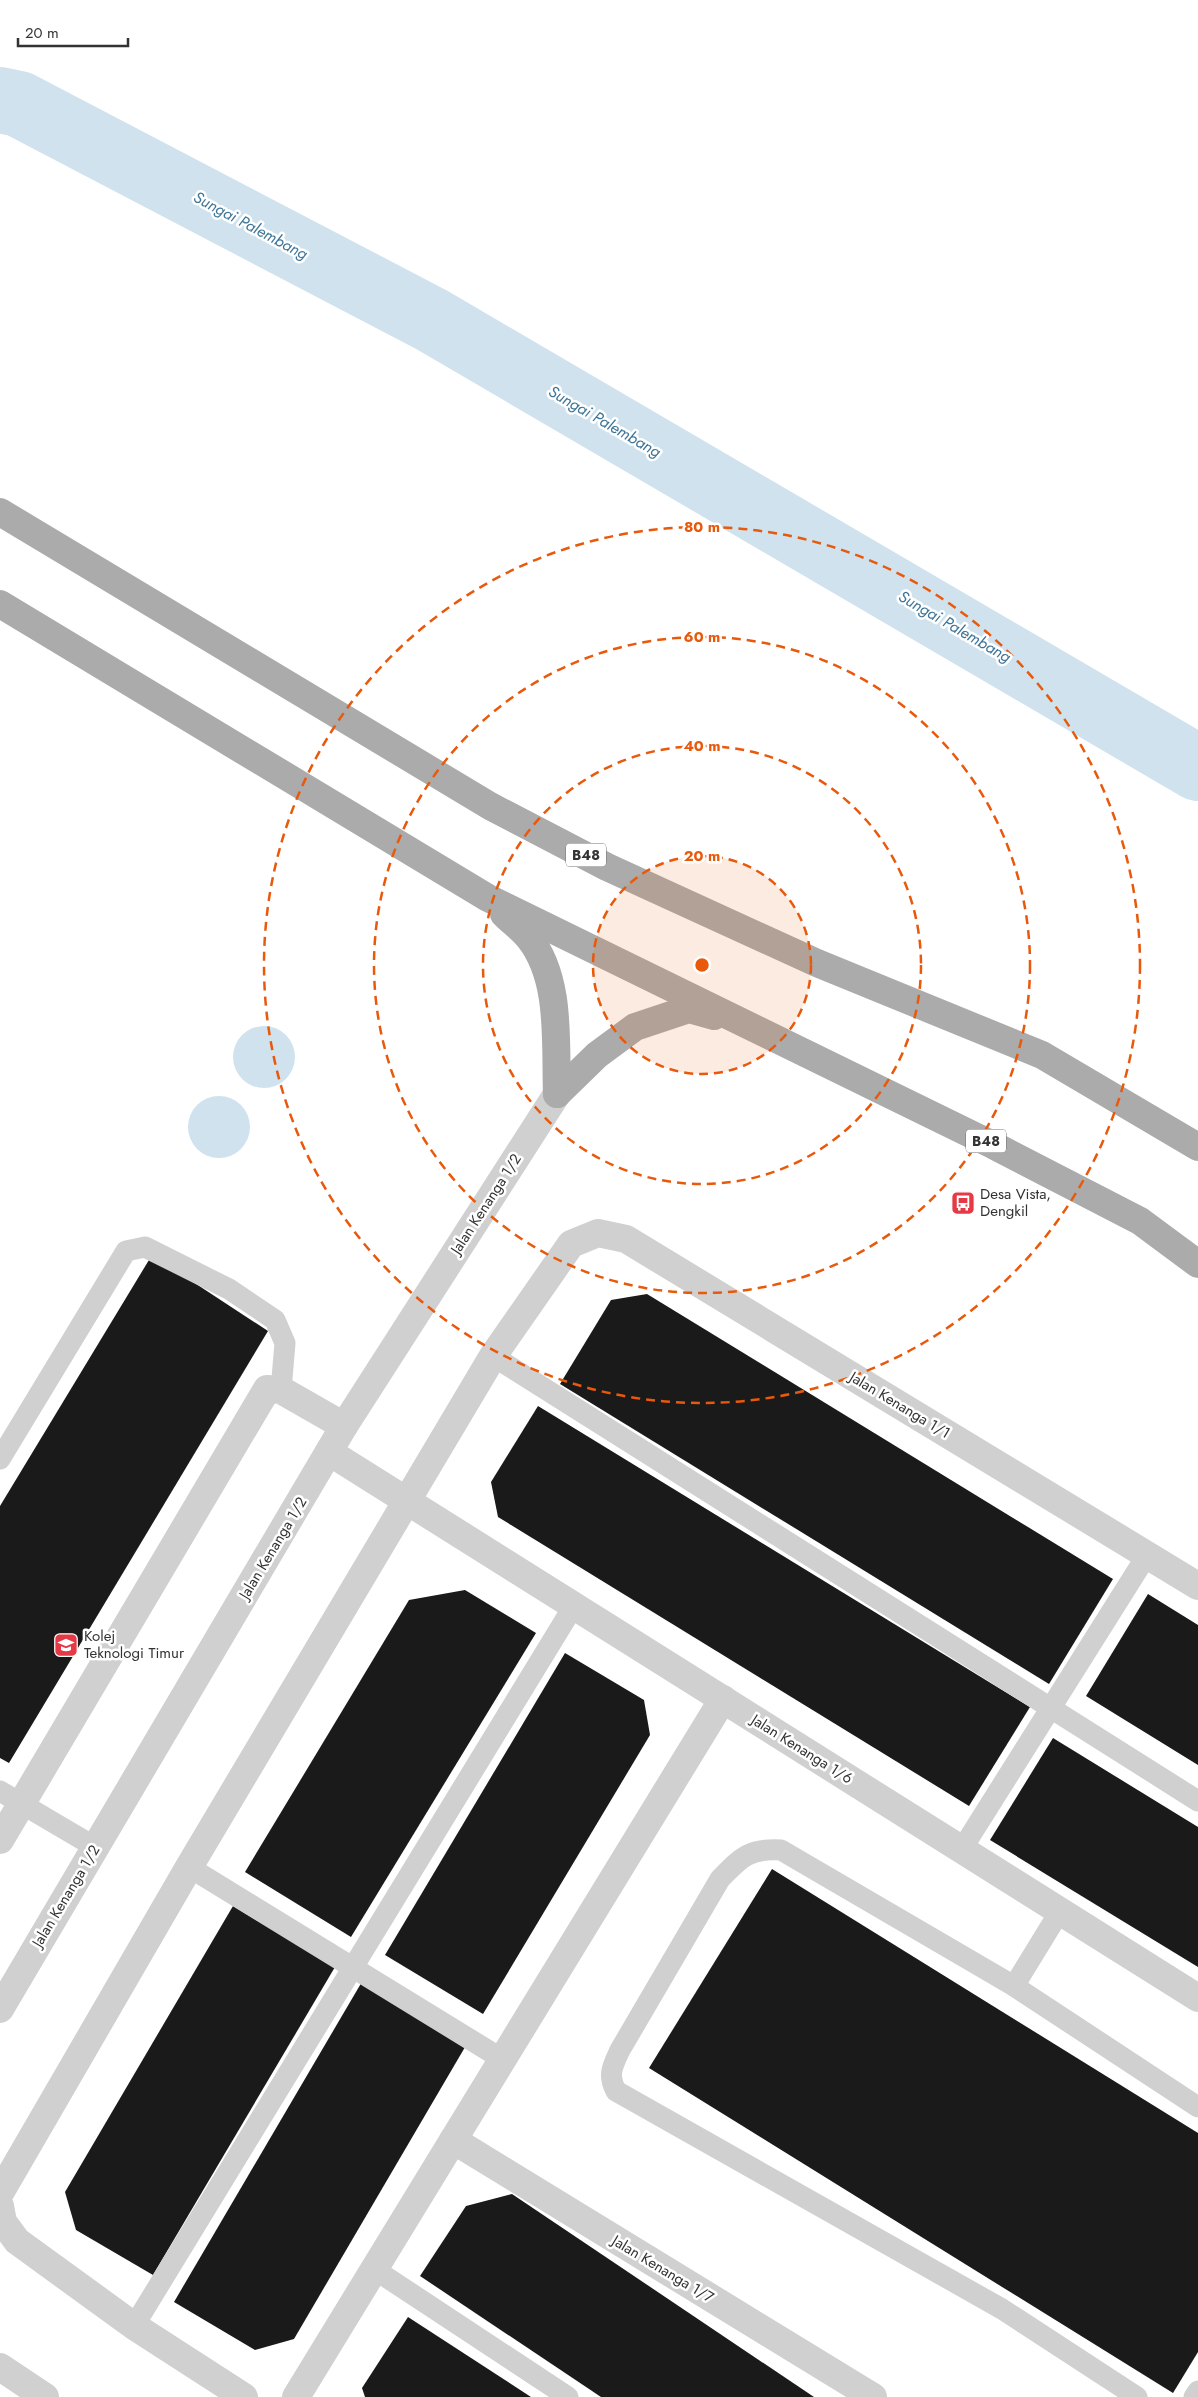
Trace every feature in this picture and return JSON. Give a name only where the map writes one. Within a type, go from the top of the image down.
[{"type":"main road","name":"B48","points":[[0,512],[490,806],[608,867],[817,963],[1042,1055],[1198,1147]]},
{"type":"main road","name":"B48","points":[[0,604],[488,898],[993,1145],[1140,1221],[1198,1264]]},
{"type":"main road","points":[[488,898],[529,938],[549,977],[555,1030],[556,1094]]},
{"type":"main road","points":[[556,1094],[597,1055],[635,1027],[689,1009],[765,1032]]},
{"type":"street","name":"Jalan Kenanga 1/2","points":[[0,2009],[344,1426],[556,1094]]},
{"type":"street","name":"Jalan Kenanga 1/1","points":[[493,1356],[571,1244],[598,1233],[626,1239],[1198,1586]]},
{"type":"street","points":[[0,2193],[189,1867],[406,1499],[493,1356]]},
{"type":"street","points":[[0,1840],[10,1797],[267,1389],[281,1390],[344,1426]]},
{"type":"street","name":"Jalan Kenanga 1/6","points":[[329,1452],[1198,1998]]},
{"type":"street","points":[[296,2397],[723,1699]]},
{"type":"street","name":"Jalan Kenanga 1/7","points":[[453,2140],[857,2393]]},
{"type":"street","points":[[0,2206],[3,2222],[17,2241],[134,2326],[244,2397]]},
{"type":"street","points":[[0,2366],[45,2397]]},
{"type":"lane","points":[[0,1459],[126,1251],[145,1247],[229,1289],[275,1320],[285,1343],[281,1390]]},
{"type":"lane","points":[[493,1356],[1198,1801]]},
{"type":"lane","points":[[962,1849],[1147,1555]]},
{"type":"lane","points":[[134,2326],[574,1607]]},
{"type":"lane","points":[[10,1797],[95,1847]]},
{"type":"lane","points":[[1137,2397],[1002,2309],[616,2090],[612,2083],[610,2072],[620,2050],[720,1879],[738,1861],[761,1849],[781,1850],[1014,1986],[1198,2107]]},
{"type":"lane","points":[[189,1867],[502,2058]]},
{"type":"lane","points":[[1014,1986],[1060,1911]]},
{"type":"lane","points":[[374,2269],[568,2397]]},
{"type":"lane","points":[[1194,2397],[1198,2391]]},
{"type":"water","points":[[258,1026],[270,1026],[286,1035],[293,1045],[295,1057],[293,1069],[286,1079],[270,1088],[258,1088],[247,1083],[238,1074],[233,1063],[233,1051],[238,1040],[247,1031]]},
{"type":"water","points":[[213,1096],[225,1096],[241,1105],[248,1115],[250,1127],[248,1139],[241,1149],[225,1158],[213,1158],[202,1153],[193,1144],[188,1133],[188,1121],[193,1110],[202,1101]]},
{"type":"building","name":"Kolej Teknologi Timur","points":[[152,1255],[268,1331],[9,1763],[0,1758],[0,1506]]},
{"type":"building","points":[[647,1294],[1113,1579],[1049,1684],[560,1384],[611,1300]]},
{"type":"building","points":[[538,1406],[1030,1707],[969,1806],[498,1517],[491,1482]]},
{"type":"building","points":[[465,1590],[536,1633],[351,1937],[245,1872],[409,1600]]},
{"type":"building","points":[[1148,1594],[1198,1625],[1198,1765],[1086,1696]]},
{"type":"building","points":[[565,1653],[644,1700],[650,1735],[483,2014],[385,1955]]},
{"type":"building","points":[[1053,1738],[1198,1827],[1198,1967],[990,1840]]},
{"type":"building","points":[[772,1869],[1198,2133],[1198,2352],[1173,2393],[649,2068]]},
{"type":"building","points":[[233,1906],[335,1967],[153,2275],[76,2230],[65,2192]]},
{"type":"building","points":[[363,1980],[468,2042],[294,2339],[255,2350],[174,2302]]},
{"type":"building","points":[[512,2194],[814,2397],[601,2397],[420,2276],[466,2206]]},
{"type":"building","points":[[408,2317],[531,2397],[365,2397],[362,2388]]},
{"type":"waterway","name":"Sungai Palembang","points":[[0,100],[19,104],[432,320],[1198,768]]},
{"type":"place","name":"Desa Vista, Dengkil","points":[[963,1203]]},
{"type":"place","name":"Kolej Teknologi Timur","points":[[66,1645]]}]
